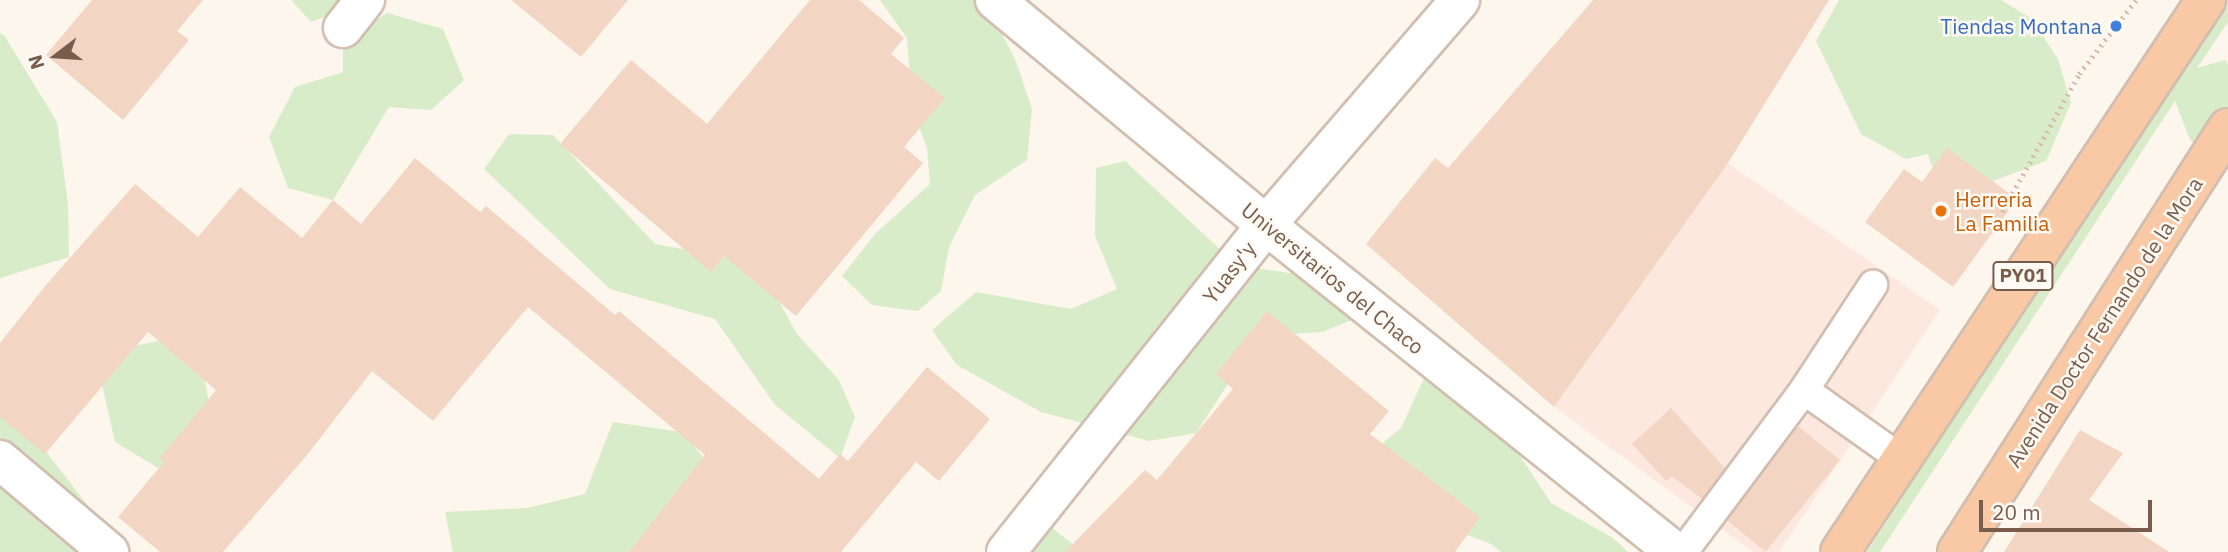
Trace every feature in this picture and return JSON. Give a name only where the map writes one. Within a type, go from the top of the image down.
[{"type":"highway","name":"PY01","points":[[1840,552],[2206,0]]},
{"type":"highway","name":"Avenida Doctor Fernando de la Mora","points":[[1957,552],[2228,128]]},
{"type":"street","name":"Universitarios del Chaco","points":[[995,0],[1266,225],[1675,552]]},
{"type":"street","name":"Yuasy'y","points":[[1006,552],[1266,225],[1460,0]]},
{"type":"street","points":[[0,460],[108,552]]},
{"type":"lane","points":[[1683,552],[1804,390],[1873,285]]},
{"type":"lane","points":[[1804,390],[1901,460]]},
{"type":"shaded area","points":[[1728,163],[1940,310],[1779,552],[1753,552],[1554,407]]},
{"type":"green space","points":[[291,0],[371,0],[311,22]]},
{"type":"green space","points":[[880,0],[984,0],[1016,61],[1032,109],[1027,160],[975,195],[949,247],[941,291],[918,311],[872,305],[842,276],[875,234],[930,184],[927,148],[912,108],[907,38]]},
{"type":"green space","points":[[1839,0],[2001,0],[2032,19],[2058,59],[2071,103],[2046,161],[1943,200],[1928,154],[1906,159],[1861,134],[1816,41]]},
{"type":"green space","points":[[2225,0],[2228,0],[2228,22],[2197,68],[2225,60],[2228,64],[2228,157],[2222,160],[2190,140],[2175,101],[1880,552],[1867,552]]},
{"type":"green space","points":[[387,13],[443,29],[464,80],[431,110],[389,107],[333,200],[288,188],[269,137],[295,87],[343,72],[343,39]]},
{"type":"green space","points":[[0,33],[4,35],[57,122],[68,204],[69,257],[0,278]]},
{"type":"green space","points":[[509,134],[553,135],[655,244],[746,261],[768,282],[797,334],[839,380],[855,417],[840,458],[775,405],[715,319],[610,289],[484,169]]},
{"type":"green space","points":[[1125,161],[1237,265],[1302,275],[1359,317],[1322,332],[1259,336],[1196,433],[1149,441],[1041,412],[957,365],[932,330],[976,292],[1071,309],[1117,289],[1095,236],[1096,168]]},
{"type":"green space","points":[[159,341],[203,371],[210,409],[204,444],[158,468],[115,442],[102,385],[133,346]]},
{"type":"green space","points":[[1425,376],[1515,448],[1551,503],[1613,538],[1628,552],[1501,552],[1491,544],[1436,523],[1293,518],[1401,428]]},
{"type":"green space","points":[[0,417],[24,423],[105,528],[131,552],[0,552]]},
{"type":"green space","points":[[613,422],[682,432],[715,471],[652,552],[453,552],[445,512],[527,508],[585,494]]},
{"type":"green space","points":[[1026,506],[1082,552],[1006,552]]},
{"type":"building","points":[[92,0],[203,0],[177,31],[189,40],[123,120],[46,55]]},
{"type":"building","points":[[511,0],[628,0],[581,57]]},
{"type":"building","points":[[810,0],[859,0],[904,38],[891,54],[945,98],[904,147],[923,163],[796,316],[724,256],[711,272],[560,144],[631,60],[707,124]]},
{"type":"building","points":[[1593,0],[1829,0],[1728,163],[1554,407],[1366,244],[1435,158],[1448,168]]},
{"type":"building","name":"Herreria La Familia","points":[[1947,148],[2017,199],[1953,287],[1865,222],[1904,169],[1922,182]]},
{"type":"building","points":[[415,158],[480,212],[486,206],[615,315],[619,311],[819,479],[840,454],[848,461],[927,367],[990,419],[939,481],[916,462],[841,552],[629,552],[705,455],[528,307],[433,421],[372,371],[307,455],[223,552],[160,552],[118,517],[164,462],[160,458],[216,390],[148,332],[45,454],[0,417],[0,343],[46,285],[135,184],[198,237],[240,187],[302,238],[333,200],[361,224]]},
{"type":"building","points":[[1267,311],[1389,411],[1370,434],[1480,517],[1455,552],[1065,552],[1145,470],[1157,480],[1233,389],[1216,374]]},
{"type":"building","points":[[1671,408],[1725,468],[1702,499],[1672,476],[1666,481],[1632,444]]},
{"type":"building","points":[[1798,426],[1840,460],[1766,552],[1724,518]]},
{"type":"building","points":[[2080,430],[2123,453],[2089,500],[2169,552],[2004,552]]},
{"type":"place","name":"Tiendas Montana","points":[[2116,26]]},
{"type":"place","name":"Herreria La Familia","points":[[1941,211]]}]
